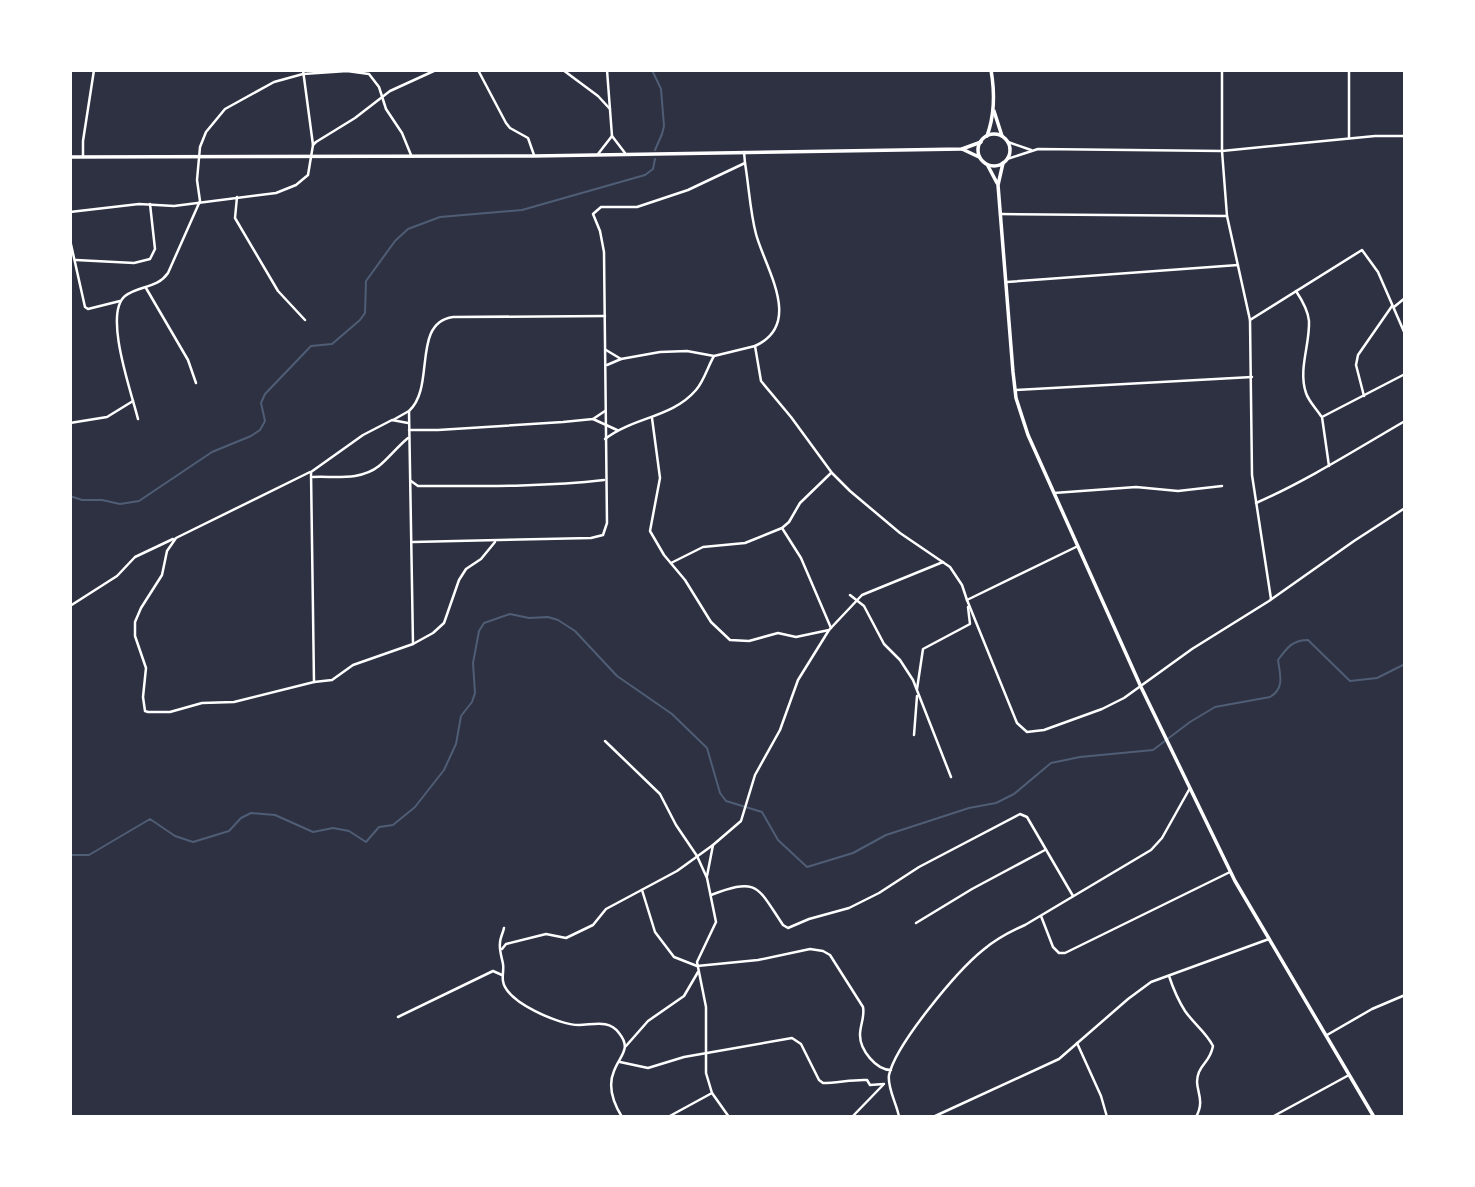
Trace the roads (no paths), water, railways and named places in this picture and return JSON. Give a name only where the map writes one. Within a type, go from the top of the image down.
[{"type":"main road","points":[[991,70],[994,88],[992,123],[978,150],[998,186]]},
{"type":"main road","points":[[993,109],[1010,151],[998,186],[1015,390],[1028,435],[1141,687],[1231,872],[1374,1117]]},
{"type":"main road","points":[[987,136],[1002,136]]},
{"type":"main road","points":[[70,157],[534,156],[962,149],[981,142]]},
{"type":"main road","points":[[962,149],[981,158]]},
{"type":"main road","points":[[986,164],[995,166],[1005,161]]},
{"type":"street","points":[[83,157],[94,70]]},
{"type":"street","points":[[313,145],[399,86],[436,70]]},
{"type":"street","points":[[478,70],[506,123],[528,138],[534,156]]},
{"type":"street","points":[[564,70],[598,96],[610,109]]},
{"type":"street","points":[[607,70],[612,136],[625,153]]},
{"type":"street","points":[[1222,70],[1222,151],[1227,216],[1250,320],[1252,475],[1271,598]]},
{"type":"street","points":[[1349,70],[1349,138]]},
{"type":"street","points":[[70,212],[150,204],[174,206],[276,193],[296,185],[308,175],[313,157],[303,72]]},
{"type":"street","points":[[70,240],[86,308],[121,300],[127,295],[159,283],[168,273],[200,201],[197,180],[206,132],[225,109],[274,82],[303,72],[364,72],[376,81],[381,98],[402,133],[411,155]]},
{"type":"street","points":[[598,154],[612,136]]},
{"type":"street","points":[[1008,142],[1031,150],[1222,151],[1349,138],[1405,136]]},
{"type":"street","points":[[1005,161],[1031,150]]},
{"type":"street","points":[[606,366],[621,359],[687,351],[714,356],[755,346],[765,341],[775,327],[778,299],[772,272],[756,234],[744,152]]},
{"type":"street","points":[[412,542],[591,538],[603,535],[607,523],[604,480],[604,252],[600,231],[593,218],[595,211],[601,207],[637,207],[688,190],[745,163]]},
{"type":"street","points":[[237,197],[234,218],[278,290],[305,320]]},
{"type":"street","points":[[76,260],[134,263],[150,260],[155,249],[150,204]]},
{"type":"street","points":[[1000,214],[1227,216]]},
{"type":"street","points":[[1250,320],[1362,250],[1378,272],[1405,334]]},
{"type":"street","points":[[1007,282],[1238,265]]},
{"type":"street","points":[[146,288],[188,360],[196,383]]},
{"type":"street","points":[[1296,291],[1309,321],[1304,388],[1309,401],[1322,417],[1329,468]]},
{"type":"street","points":[[1364,396],[1356,365],[1358,355],[1393,306],[1405,298]]},
{"type":"street","points":[[121,300],[117,318],[120,350],[138,418]]},
{"type":"street","points":[[70,606],[117,576],[135,557],[311,472],[363,435],[409,411],[418,399],[426,364],[428,336],[441,321],[453,317],[605,316]]},
{"type":"street","points":[[755,346],[761,382],[791,416],[832,472],[850,491],[900,533],[956,574],[1017,723],[1027,732],[1067,723],[1102,709],[1141,687],[1192,649],[1405,508]]},
{"type":"street","points":[[606,350],[621,359]]},
{"type":"street","points":[[605,439],[617,430],[665,413],[697,389],[714,356]]},
{"type":"street","points":[[1322,417],[1405,374]]},
{"type":"street","points":[[1015,390],[1252,377]]},
{"type":"street","points":[[70,423],[107,418],[133,401]]},
{"type":"street","points":[[409,411],[413,644]]},
{"type":"street","points":[[409,429],[438,430],[593,419],[605,411]]},
{"type":"street","points":[[652,418],[660,478],[650,531],[716,629],[730,640],[749,641],[778,633],[796,637],[830,629]]},
{"type":"street","points":[[593,419],[617,430]]},
{"type":"street","points":[[392,420],[408,423]]},
{"type":"street","points":[[1256,503],[1329,468],[1354,450],[1405,421]]},
{"type":"street","points":[[313,477],[361,475],[380,465],[409,437]]},
{"type":"street","points":[[311,472],[314,682]]},
{"type":"street","points":[[671,563],[703,547],[745,543],[782,528],[789,522],[800,503],[832,472]]},
{"type":"street","points":[[411,481],[418,486],[547,484],[604,480]]},
{"type":"street","points":[[411,493],[418,486]]},
{"type":"street","points":[[1054,493],[1136,487],[1178,491],[1222,486]]},
{"type":"street","points":[[782,528],[801,558],[830,629]]},
{"type":"street","points":[[176,538],[167,551],[162,575],[135,622],[135,636],[146,668],[143,697],[145,711],[170,712],[202,703],[234,702],[332,680],[353,665],[413,644],[433,634],[444,623],[459,580],[466,569],[481,559],[496,541]]},
{"type":"street","points":[[967,600],[1078,546]]},
{"type":"street","points":[[501,953],[506,944],[546,934],[566,938],[593,925],[606,909],[677,871],[713,845],[743,817],[755,775],[780,730],[798,680],[830,629],[856,599],[874,589],[943,562]]},
{"type":"street","points":[[850,595],[864,606],[884,644],[901,660],[913,680],[951,777]]},
{"type":"street","points":[[914,735],[923,649],[971,624],[967,600]]},
{"type":"street","points":[[605,741],[660,794],[707,878],[716,922],[702,948],[697,966],[706,1007],[708,1083],[729,1117]]},
{"type":"street","points":[[899,1117],[889,1082],[891,1070],[918,1023],[971,961],[1006,934],[1137,860],[1158,844],[1190,788]]},
{"type":"street","points":[[711,895],[737,885],[753,888],[762,894],[783,925],[788,928],[859,903],[919,867],[1015,816],[1024,814],[1073,896]]},
{"type":"street","points":[[707,878],[713,845]]},
{"type":"street","points":[[916,923],[971,889],[1045,850]]},
{"type":"street","points":[[1041,916],[1053,947],[1059,953],[1065,953],[1231,872]]},
{"type":"street","points":[[642,890],[655,932],[674,957],[697,966],[758,960],[810,949],[823,951],[837,965],[863,1007],[860,1038],[863,1047],[876,1065],[883,1070],[891,1070]]},
{"type":"street","points":[[504,928],[500,942],[505,987],[535,1012],[568,1024],[600,1023],[611,1026],[619,1033],[626,1046]]},
{"type":"street","points":[[933,1117],[1059,1059],[1151,982],[1269,939]]},
{"type":"street","points":[[398,1017],[494,971],[503,975]]},
{"type":"street","points":[[622,1117],[612,1100],[612,1089],[614,1072],[626,1046],[648,1020],[684,996],[698,972]]},
{"type":"street","points":[[1169,975],[1174,992],[1186,1013],[1213,1046],[1210,1059],[1199,1071],[1197,1086],[1202,1103],[1196,1117]]},
{"type":"street","points":[[1327,1036],[1372,1009],[1405,995]]},
{"type":"street","points":[[620,1062],[648,1068],[678,1058],[792,1038],[801,1044],[823,1083],[867,1080],[870,1085],[889,1082]]},
{"type":"street","points":[[1077,1043],[1101,1096],[1107,1117]]},
{"type":"street","points":[[1272,1117],[1350,1074]]},
{"type":"street","points":[[852,1117],[884,1084]]},
{"type":"street","points":[[668,1117],[712,1093]]},
{"type":"waterway","points":[[652,70],[661,89],[664,126],[655,150]]},
{"type":"waterway","points":[[70,496],[120,504],[139,501],[212,452],[260,430],[265,421],[261,403],[265,394],[311,346],[332,344],[360,320],[365,313],[366,281],[395,241],[408,229],[440,217],[522,210],[645,175],[653,169],[655,159]]},
{"type":"waterway","points":[[70,855],[89,855],[150,819],[175,836],[193,842],[229,831],[241,818],[251,813],[275,815],[313,832],[333,828],[349,831],[366,842],[379,827],[393,825],[415,807],[444,770],[456,744],[461,716],[472,702],[475,693],[473,663],[479,631],[484,623],[510,614],[529,618],[548,617],[575,631],[617,676],[672,714],[707,748],[720,793],[726,801],[762,812],[778,840],[807,867],[853,853],[886,835],[969,808],[996,803],[1014,794],[1051,763],[1080,757],[1153,750],[1215,707],[1270,697],[1280,685],[1278,660],[1287,648],[1298,641],[1308,640],[1350,681],[1377,678],[1405,664]]}]
